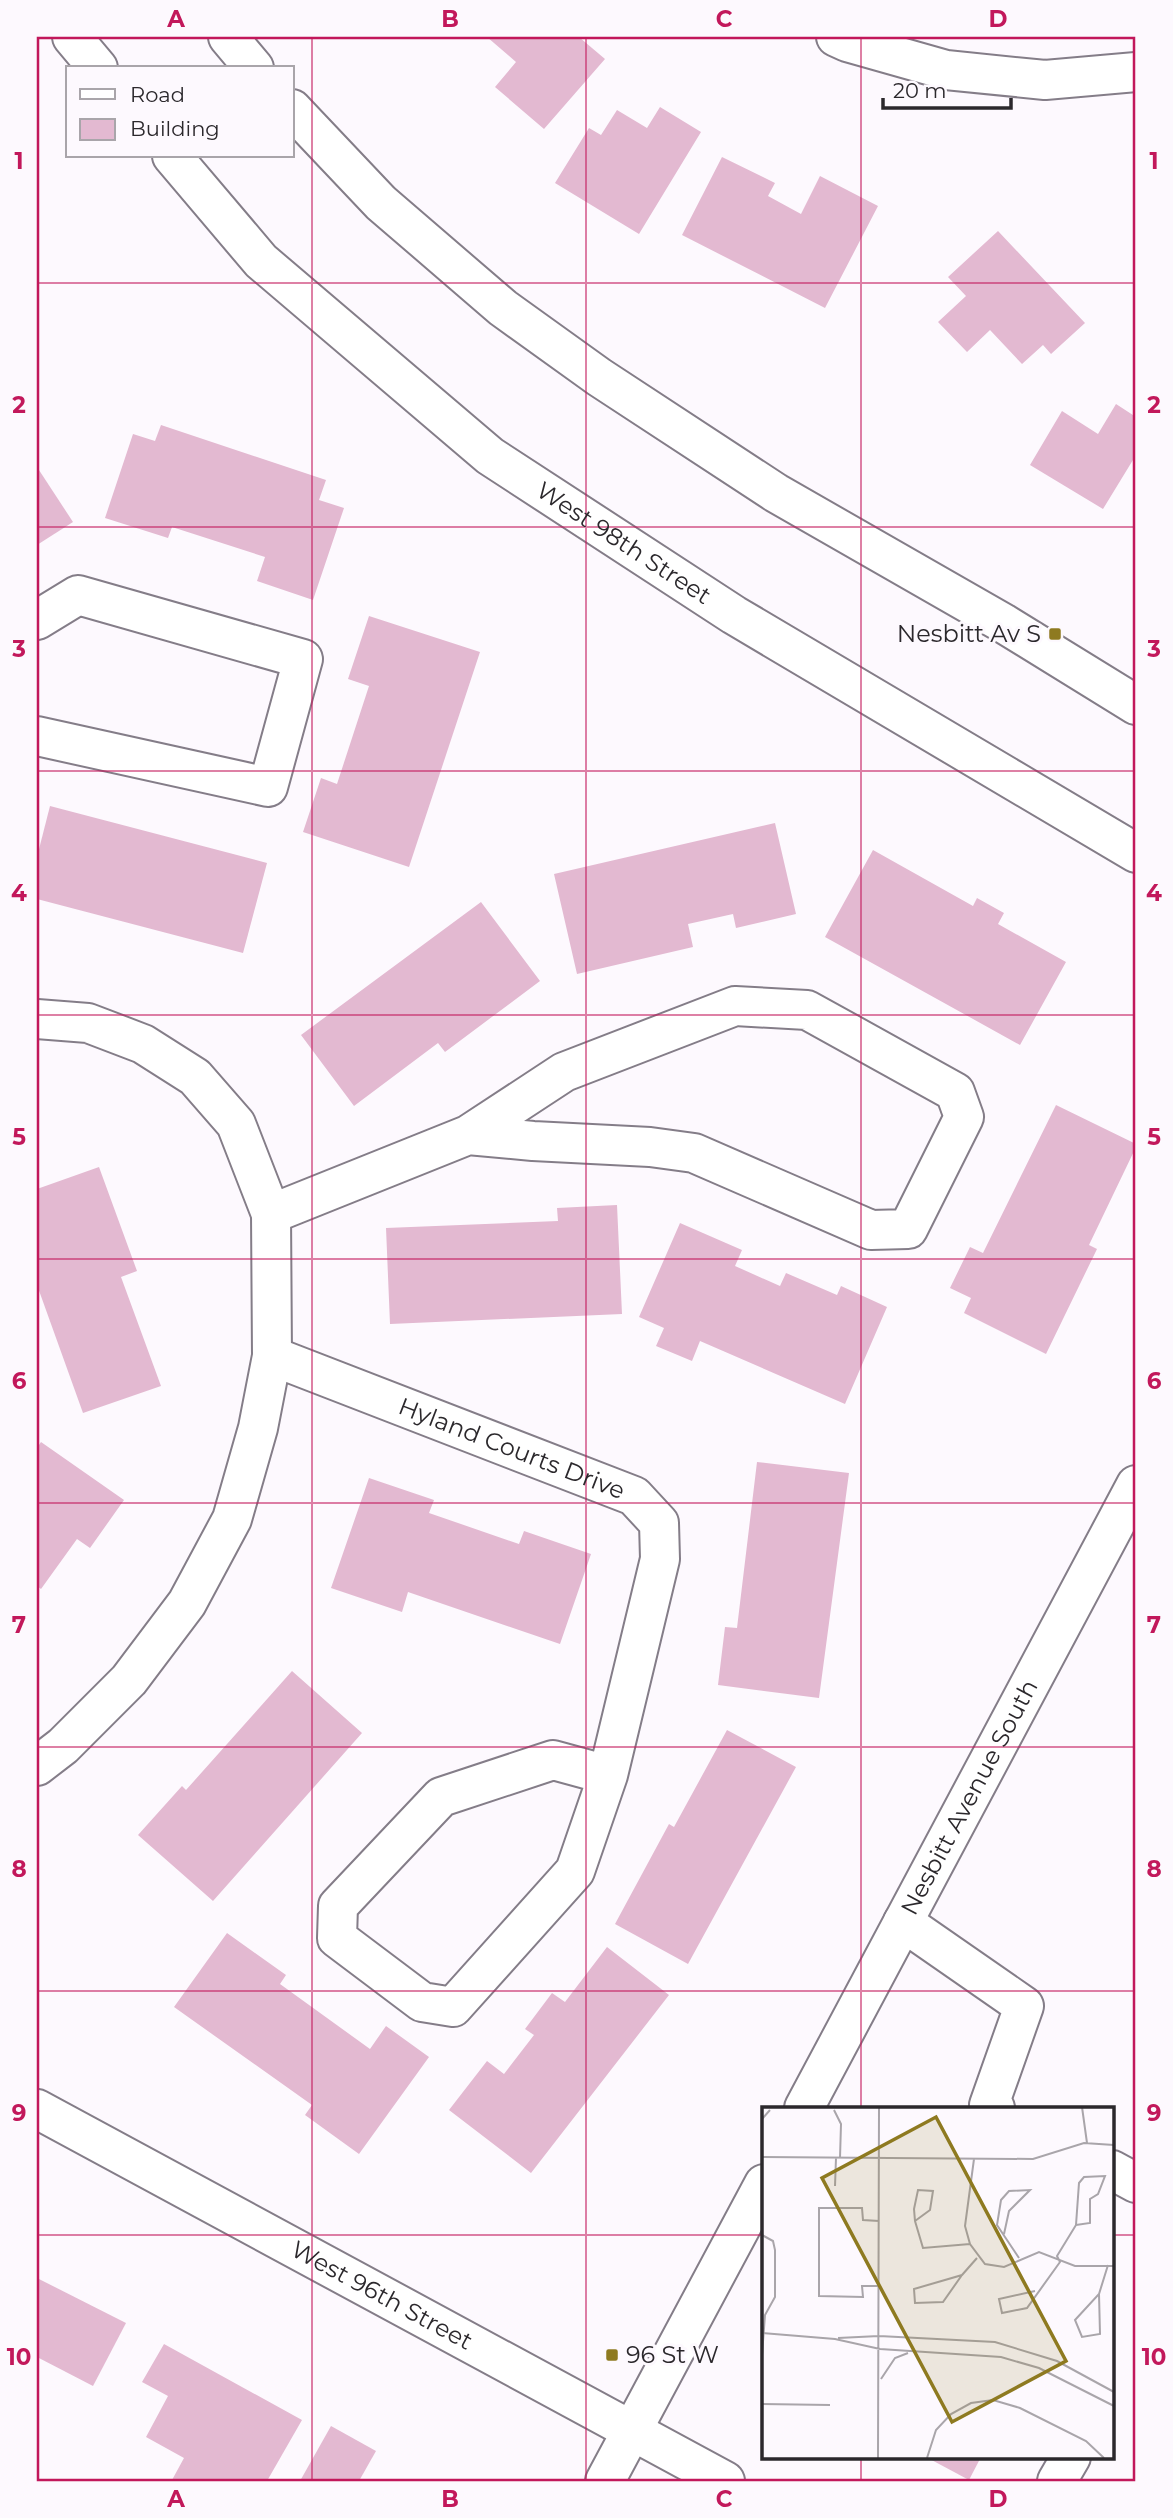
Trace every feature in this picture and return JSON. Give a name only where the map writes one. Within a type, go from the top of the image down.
[{"type":"street","points":[[72,37],[96,66]]},
{"type":"street","points":[[228,37],[252,66]]},
{"type":"street","points":[[836,37],[946,69],[1045,80],[1136,72]]},
{"type":"street","points":[[294,111],[381,203],[503,308],[599,377],[776,494],[1003,623],[1136,705]]},
{"type":"street","name":"West 98th Street","points":[[174,158],[261,261],[490,456],[734,615],[1136,853]]},
{"type":"street","points":[[37,621],[78,596],[303,659],[268,787],[37,736]]},
{"type":"street","points":[[271,1214],[468,1135],[564,1072],[735,1006],[807,1010],[955,1092],[964,1116],[908,1229],[884,1230],[871,1230],[694,1153],[650,1147],[533,1142],[468,1135]]},
{"type":"street","points":[[37,1019],[88,1024],[143,1044],[195,1077],[236,1124],[271,1214],[272,1356],[258,1428],[232,1519],[187,1603],[129,1680],[63,1746],[37,1766]]},
{"type":"street","name":"Hyland Courts Drive","points":[[272,1356],[634,1496],[659,1523],[660,1559],[608,1775],[575,1871],[453,2007],[422,2002],[337,1938],[338,1906],[441,1797],[553,1760],[608,1775]]},
{"type":"street","name":"Nesbitt Avenue South","points":[[805,2107],[1136,1485]]},
{"type":"street","points":[[903,1922],[1024,2006],[989,2105],[992,2107]]},
{"type":"street","name":"West 96th Street","points":[[37,2109],[725,2481]]},
{"type":"street","points":[[1114,2171],[1136,2183]]},
{"type":"street","points":[[605,2481],[762,2188]]},
{"type":"street","points":[[1057,2481],[1070,2458]]},
{"type":"building","points":[[487,37],[579,37],[605,59],[544,129],[495,87],[516,62]]},
{"type":"building","points":[[660,107],[701,132],[639,234],[555,183],[589,128],[601,135],[617,110],[647,128]]},
{"type":"building","points":[[722,157],[775,183],[768,196],[801,214],[820,176],[878,206],[825,308],[682,235]]},
{"type":"building","points":[[998,231],[1085,323],[1051,354],[1043,345],[1022,364],[990,330],[967,352],[938,322],[966,296],[948,277]]},
{"type":"building","points":[[1116,404],[1136,417],[1136,455],[1103,509],[1030,465],[1062,411],[1098,434]]},
{"type":"building","points":[[161,425],[326,480],[319,500],[344,508],[313,600],[257,581],[265,557],[172,527],[168,538],[105,518],[133,434],[155,441]]},
{"type":"building","points":[[37,467],[73,522],[37,545]]},
{"type":"building","points":[[369,616],[480,652],[409,867],[303,832],[321,778],[337,784],[369,686],[348,679]]},
{"type":"building","points":[[50,806],[267,863],[243,953],[37,899],[37,857]]},
{"type":"building","points":[[775,823],[796,914],[736,928],[733,914],[688,924],[693,947],[577,974],[554,874]]},
{"type":"building","points":[[873,850],[973,906],[977,898],[1004,913],[998,924],[1066,962],[1020,1045],[825,937]]},
{"type":"building","points":[[481,902],[540,981],[445,1052],[438,1043],[354,1106],[301,1035]]},
{"type":"building","points":[[1056,1105],[1136,1144],[1136,1147],[1089,1245],[1097,1249],[1046,1354],[964,1313],[971,1298],[950,1288],[970,1247],[983,1253]]},
{"type":"building","points":[[99,1167],[137,1271],[121,1277],[161,1386],[83,1413],[37,1285],[37,1189]]},
{"type":"building","points":[[617,1205],[622,1314],[390,1324],[386,1228],[558,1221],[557,1208]]},
{"type":"building","points":[[680,1223],[742,1250],[735,1266],[780,1286],[786,1273],[837,1295],[841,1286],[887,1307],[845,1404],[700,1341],[692,1361],[656,1346],[664,1328],[639,1317]]},
{"type":"building","points":[[41,1442],[124,1500],[90,1548],[77,1539],[41,1589],[37,1586],[37,1448]]},
{"type":"building","points":[[757,1462],[849,1473],[819,1698],[718,1685],[725,1627],[737,1628]]},
{"type":"building","points":[[369,1478],[434,1500],[429,1513],[519,1544],[524,1531],[591,1554],[560,1644],[408,1592],[402,1612],[331,1588]]},
{"type":"building","points":[[292,1671],[362,1733],[213,1901],[138,1835],[182,1786],[186,1790]]},
{"type":"building","points":[[727,1730],[796,1767],[688,1964],[615,1924],[669,1824],[674,1827]]},
{"type":"building","points":[[227,1933],[286,1975],[280,1984],[370,2049],[386,2026],[429,2057],[359,2154],[305,2115],[312,2105],[174,2007]]},
{"type":"building","points":[[607,1947],[669,1995],[531,2173],[449,2110],[487,2061],[504,2074],[534,2035],[525,2029],[552,1993],[565,2002]]},
{"type":"building","points":[[37,2278],[126,2323],[93,2386],[37,2357]]},
{"type":"building","points":[[164,2344],[302,2420],[267,2481],[172,2480],[184,2458],[146,2437],[168,2396],[142,2382]]},
{"type":"building","points":[[331,2426],[376,2451],[359,2481],[300,2481]]},
{"type":"building","points":[[928,2458],[980,2458],[969,2480]]},
{"type":"place","name":"Nesbitt Av S","points":[[1055,634]]},
{"type":"place","name":"96 St W","points":[[612,2355]]}]
